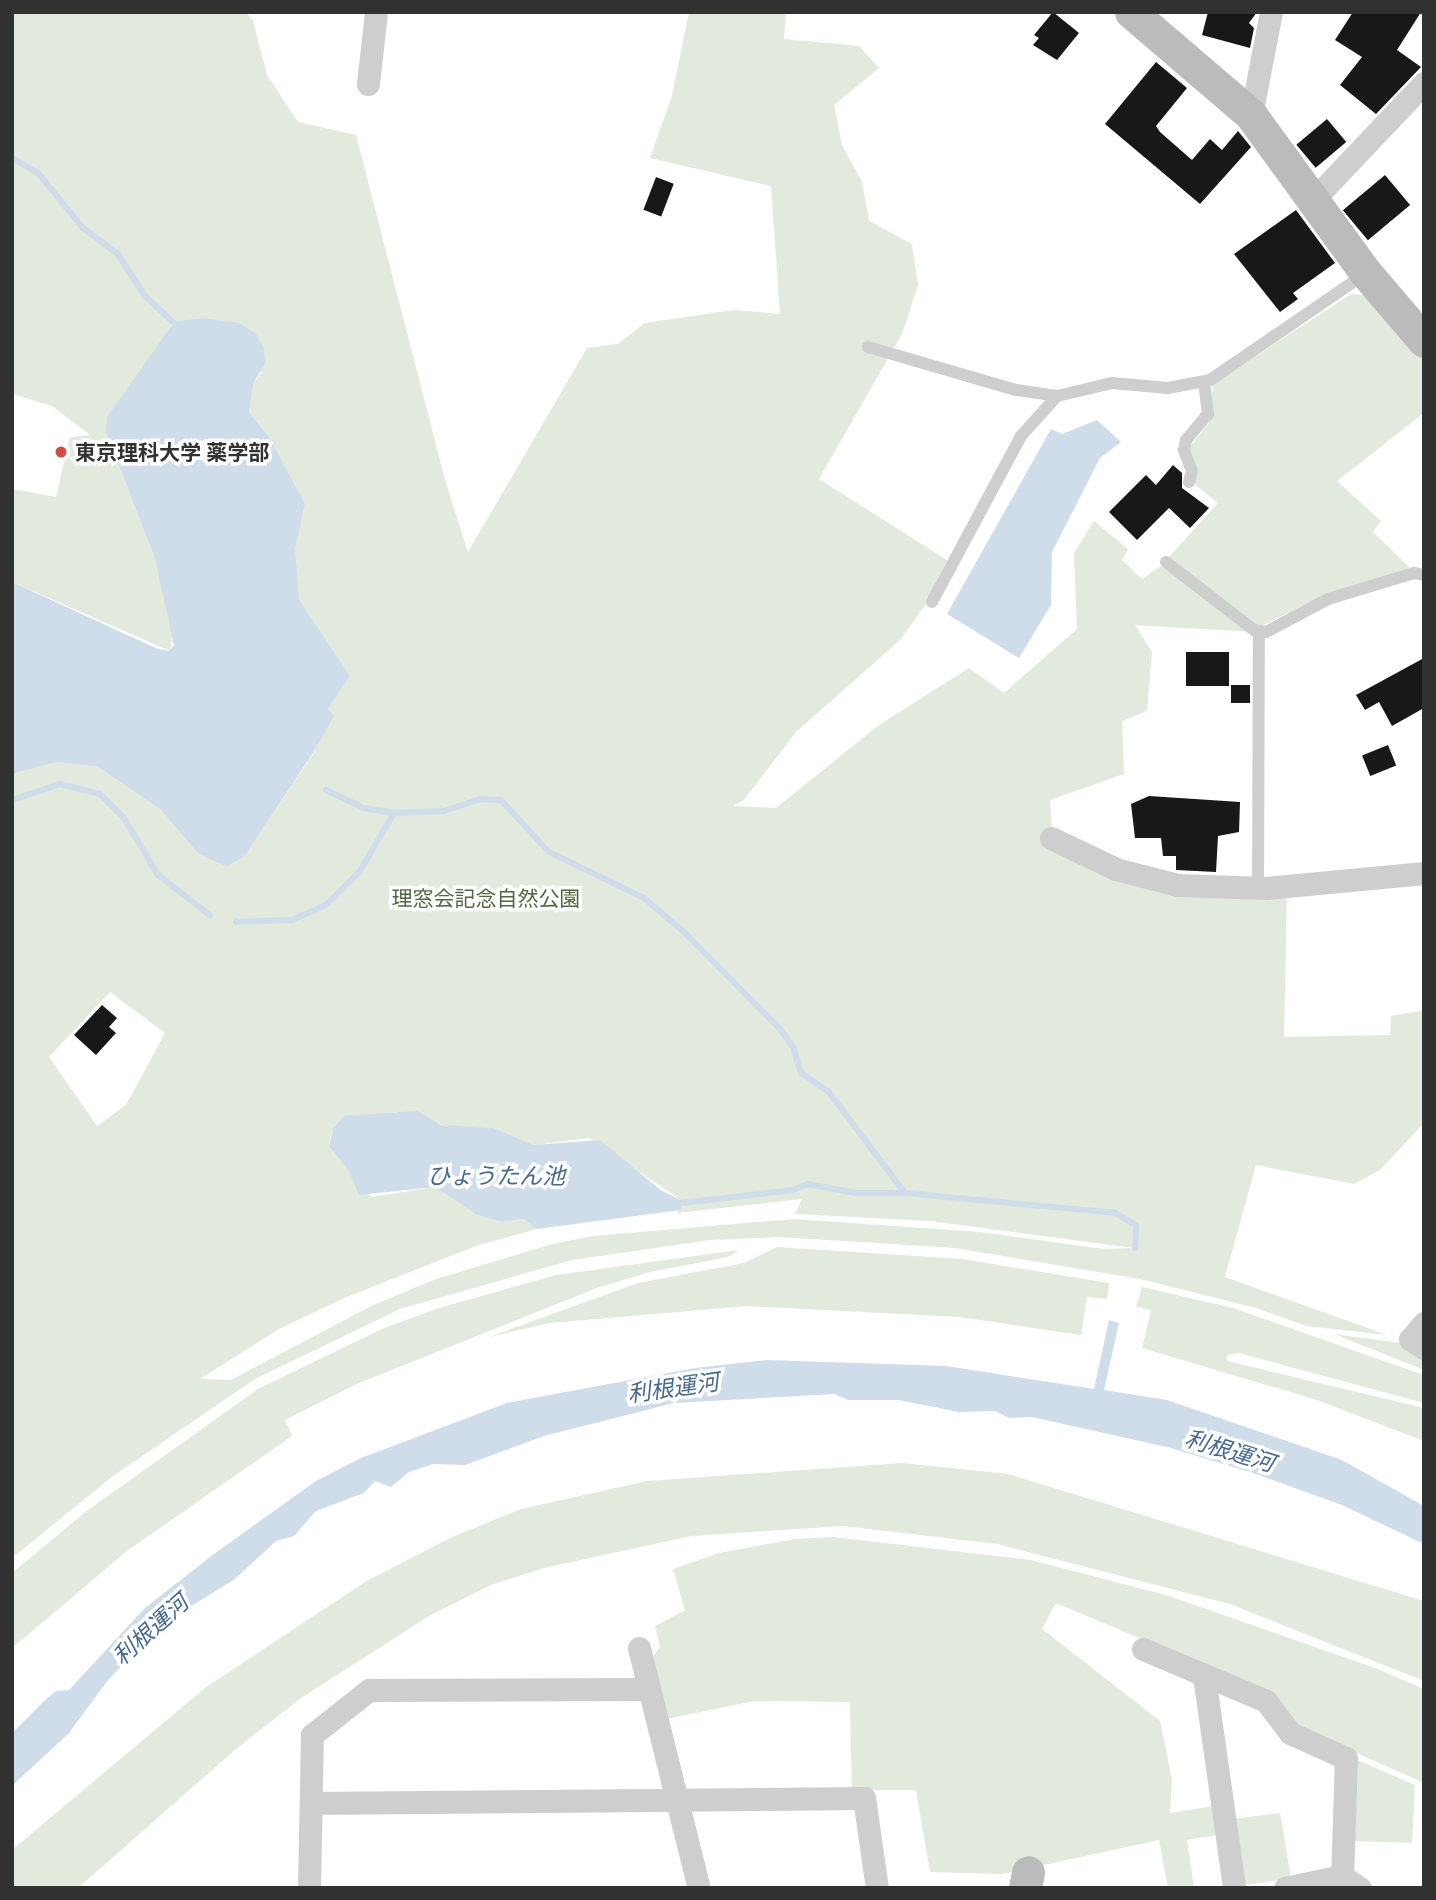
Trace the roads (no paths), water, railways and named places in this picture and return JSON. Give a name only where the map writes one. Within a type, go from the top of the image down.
[{"type":"street","points":[[368,84],[376,12]]},
{"type":"street","points":[[1131,12],[1251,115],[1366,273],[1424,341]]},
{"type":"street","points":[[1251,115],[1271,12]]},
{"type":"street","points":[[1312,201],[1424,83]]},
{"type":"street","points":[[1051,838],[1153,882],[1258,888],[1424,873]]},
{"type":"street","points":[[1424,1323],[1410,1339],[1424,1348]]},
{"type":"street","points":[[639,1648],[647,1689],[699,1888]]},
{"type":"street","points":[[1143,1649],[1266,1701],[1290,1733],[1346,1758],[1351,1882],[1286,1888]]},
{"type":"street","points":[[1204,1676],[1234,1888]]},
{"type":"street","points":[[309,1888],[312,1735],[369,1690],[647,1689]]},
{"type":"street","points":[[311,1803],[863,1798],[877,1888]]},
{"type":"lane","points":[[869,347],[1016,390],[1057,396],[1112,383],[1168,388],[1204,382],[1366,273]]},
{"type":"lane","points":[[1189,482],[1192,471],[1184,450],[1186,440],[1208,414],[1204,382]]},
{"type":"lane","points":[[932,602],[1021,436],[1057,396]]},
{"type":"lane","points":[[1166,562],[1259,631]]},
{"type":"lane","points":[[1259,631],[1328,599],[1413,573],[1424,575]]},
{"type":"lane","points":[[1258,888],[1259,631]]},
{"type":"water","points":[[203,318],[239,323],[256,334],[264,349],[265,364],[254,382],[249,412],[270,438],[305,504],[295,550],[299,599],[350,676],[328,709],[334,716],[315,750],[244,857],[226,867],[198,853],[161,810],[98,767],[57,762],[12,774],[12,582],[158,649],[169,651],[174,645],[155,559],[106,433],[107,417],[170,328],[180,321]]},
{"type":"water","points":[[1097,420],[1121,442],[1100,458],[1052,552],[1051,605],[1019,658],[947,614],[1051,429],[1062,434]]},
{"type":"water","name":"ひょうたん池","points":[[417,1111],[441,1125],[494,1128],[534,1145],[600,1140],[662,1191],[681,1200],[681,1210],[537,1229],[523,1219],[502,1222],[477,1215],[435,1187],[359,1195],[349,1171],[329,1146],[333,1128],[344,1116]]},
{"type":"water","name":"利根運河","points":[[1109,1320],[1119,1323],[1104,1390],[1167,1400],[1342,1460],[1424,1506],[1424,1544],[1342,1505],[1253,1473],[1171,1448],[1032,1417],[1009,1418],[995,1411],[959,1412],[899,1400],[848,1400],[834,1394],[674,1403],[544,1436],[465,1465],[433,1464],[409,1472],[391,1487],[375,1481],[364,1493],[316,1511],[294,1536],[276,1541],[235,1579],[175,1616],[162,1636],[138,1649],[108,1680],[69,1733],[12,1786],[12,1733],[45,1700],[56,1691],[69,1690],[145,1608],[214,1554],[316,1481],[361,1458],[507,1403],[695,1368],[767,1360],[946,1366],[1094,1389]]},
{"type":"waterway","points":[[12,158],[38,173],[83,228],[118,254],[144,295],[175,324]]},
{"type":"waterway","points":[[12,800],[60,784],[100,794],[124,818],[158,875],[210,915]]},
{"type":"waterway","points":[[326,790],[364,808],[394,813]]},
{"type":"waterway","points":[[236,922],[292,920],[326,905],[360,871],[394,813],[444,811],[481,799],[501,800],[549,852],[644,898],[685,933],[780,1029],[793,1047],[801,1073],[828,1091],[905,1193],[1115,1213],[1136,1225],[1135,1248]]},
{"type":"waterway","points":[[682,1203],[793,1190],[808,1184],[856,1193],[905,1193]]},
{"type":"place","name":"東京理科大学 薬学部","points":[[61,452]]},
{"type":"park label","name":"理窓会記念自然公園","points":[[486,898]]}]
